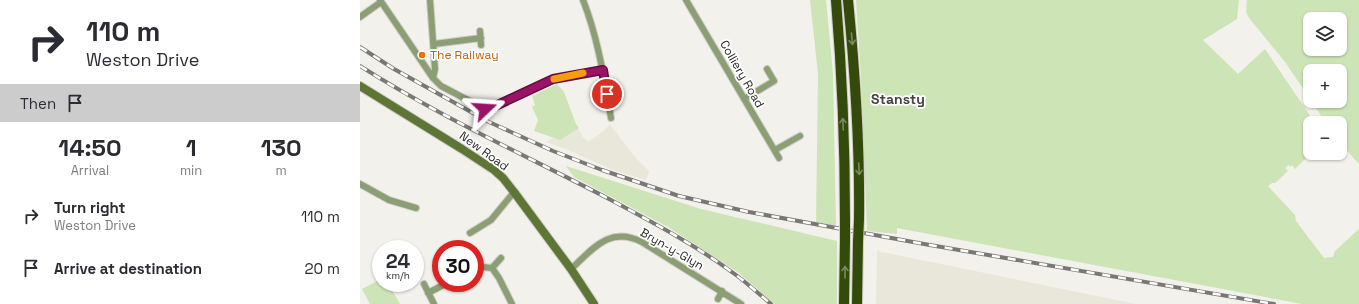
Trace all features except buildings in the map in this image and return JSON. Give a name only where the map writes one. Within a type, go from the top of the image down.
[{"type":"highway","points":[[836,0],[840,40],[845,179],[844,304]]},
{"type":"highway","points":[[848,0],[853,47],[860,182],[857,304]]},
{"type":"main road","name":"New Road","points":[[360,86],[462,148],[503,178],[571,269],[594,304]]},
{"type":"street","points":[[430,0],[434,44],[435,70],[433,78]]},
{"type":"street","points":[[583,0],[590,18],[603,70],[611,118]]},
{"type":"street","points":[[360,17],[380,1],[433,78],[441,86],[485,109],[491,108],[553,79],[603,70]]},
{"type":"street","name":"Colliery Road","points":[[689,1],[744,100],[779,158]]},
{"type":"street","points":[[434,44],[481,41],[480,31]]},
{"type":"street","points":[[744,100],[774,81],[767,69]]},
{"type":"street","points":[[774,150],[800,136]]},
{"type":"street","points":[[360,184],[389,200],[416,208]]},
{"type":"street","points":[[470,233],[491,220],[514,192]]},
{"type":"street","name":"Bryn-y-Glyn","points":[[571,269],[605,241],[614,237],[623,236],[633,238],[642,242],[741,304]]},
{"type":"street","points":[[492,268],[501,258]]},
{"type":"street","points":[[484,267],[492,268],[499,278],[512,304]]},
{"type":"street","points":[[424,284],[434,304]]},
{"type":"street","points":[[428,293],[432,291]]},
{"type":"street","points":[[718,299],[722,291]]},
{"type":"shaded area","points":[[576,124],[583,138],[589,141],[610,125],[636,158],[648,170],[649,173],[646,180],[613,170],[566,149],[546,142]]},
{"type":"shaded area","points":[[877,251],[1136,304],[876,304]]},
{"type":"green space","points":[[810,0],[826,0],[833,74],[836,226],[816,222],[818,74]]},
{"type":"green space","points":[[856,0],[1239,0],[1237,19],[1203,40],[1238,74],[1265,49],[1303,105],[1303,108],[1305,108],[1310,116],[1303,116],[1304,160],[1295,169],[1292,165],[1291,167],[1289,165],[1285,168],[1288,171],[1275,183],[1268,186],[1295,215],[1296,221],[1324,258],[1333,257],[1335,251],[1359,229],[1359,304],[1302,304],[897,228],[897,234],[867,231],[861,78]]},
{"type":"green space","points":[[1247,0],[1359,0],[1359,164],[1347,151],[1347,116],[1321,116],[1316,108],[1347,108],[1347,64],[1303,64],[1303,89],[1285,62],[1249,18],[1246,12]]},
{"type":"green space","points":[[557,84],[564,92],[576,124],[579,128],[560,140],[534,131],[538,120],[532,107],[535,105],[532,96]]},
{"type":"green space","points":[[566,166],[701,209],[837,241],[837,304],[774,304],[739,273],[668,227],[574,177]]},
{"type":"green space","points":[[372,284],[372,292],[393,292],[400,304],[370,304],[362,289]]},
{"type":"railway","points":[[360,47],[394,69],[489,122],[553,151],[602,170],[679,196],[749,212],[924,244],[1274,304]]},
{"type":"railway","points":[[360,66],[390,85],[452,119],[611,200],[675,235],[721,264],[771,304]]},
{"type":"slow traffic","points":[[554,79],[583,73]]},
{"type":"place","name":"The Railway","points":[[422,55]]},
{"type":"district","name":"Stansty","points":[[898,99]]},
{"type":"route","points":[[485,109],[491,108],[553,79],[603,70],[607,94]]}]
